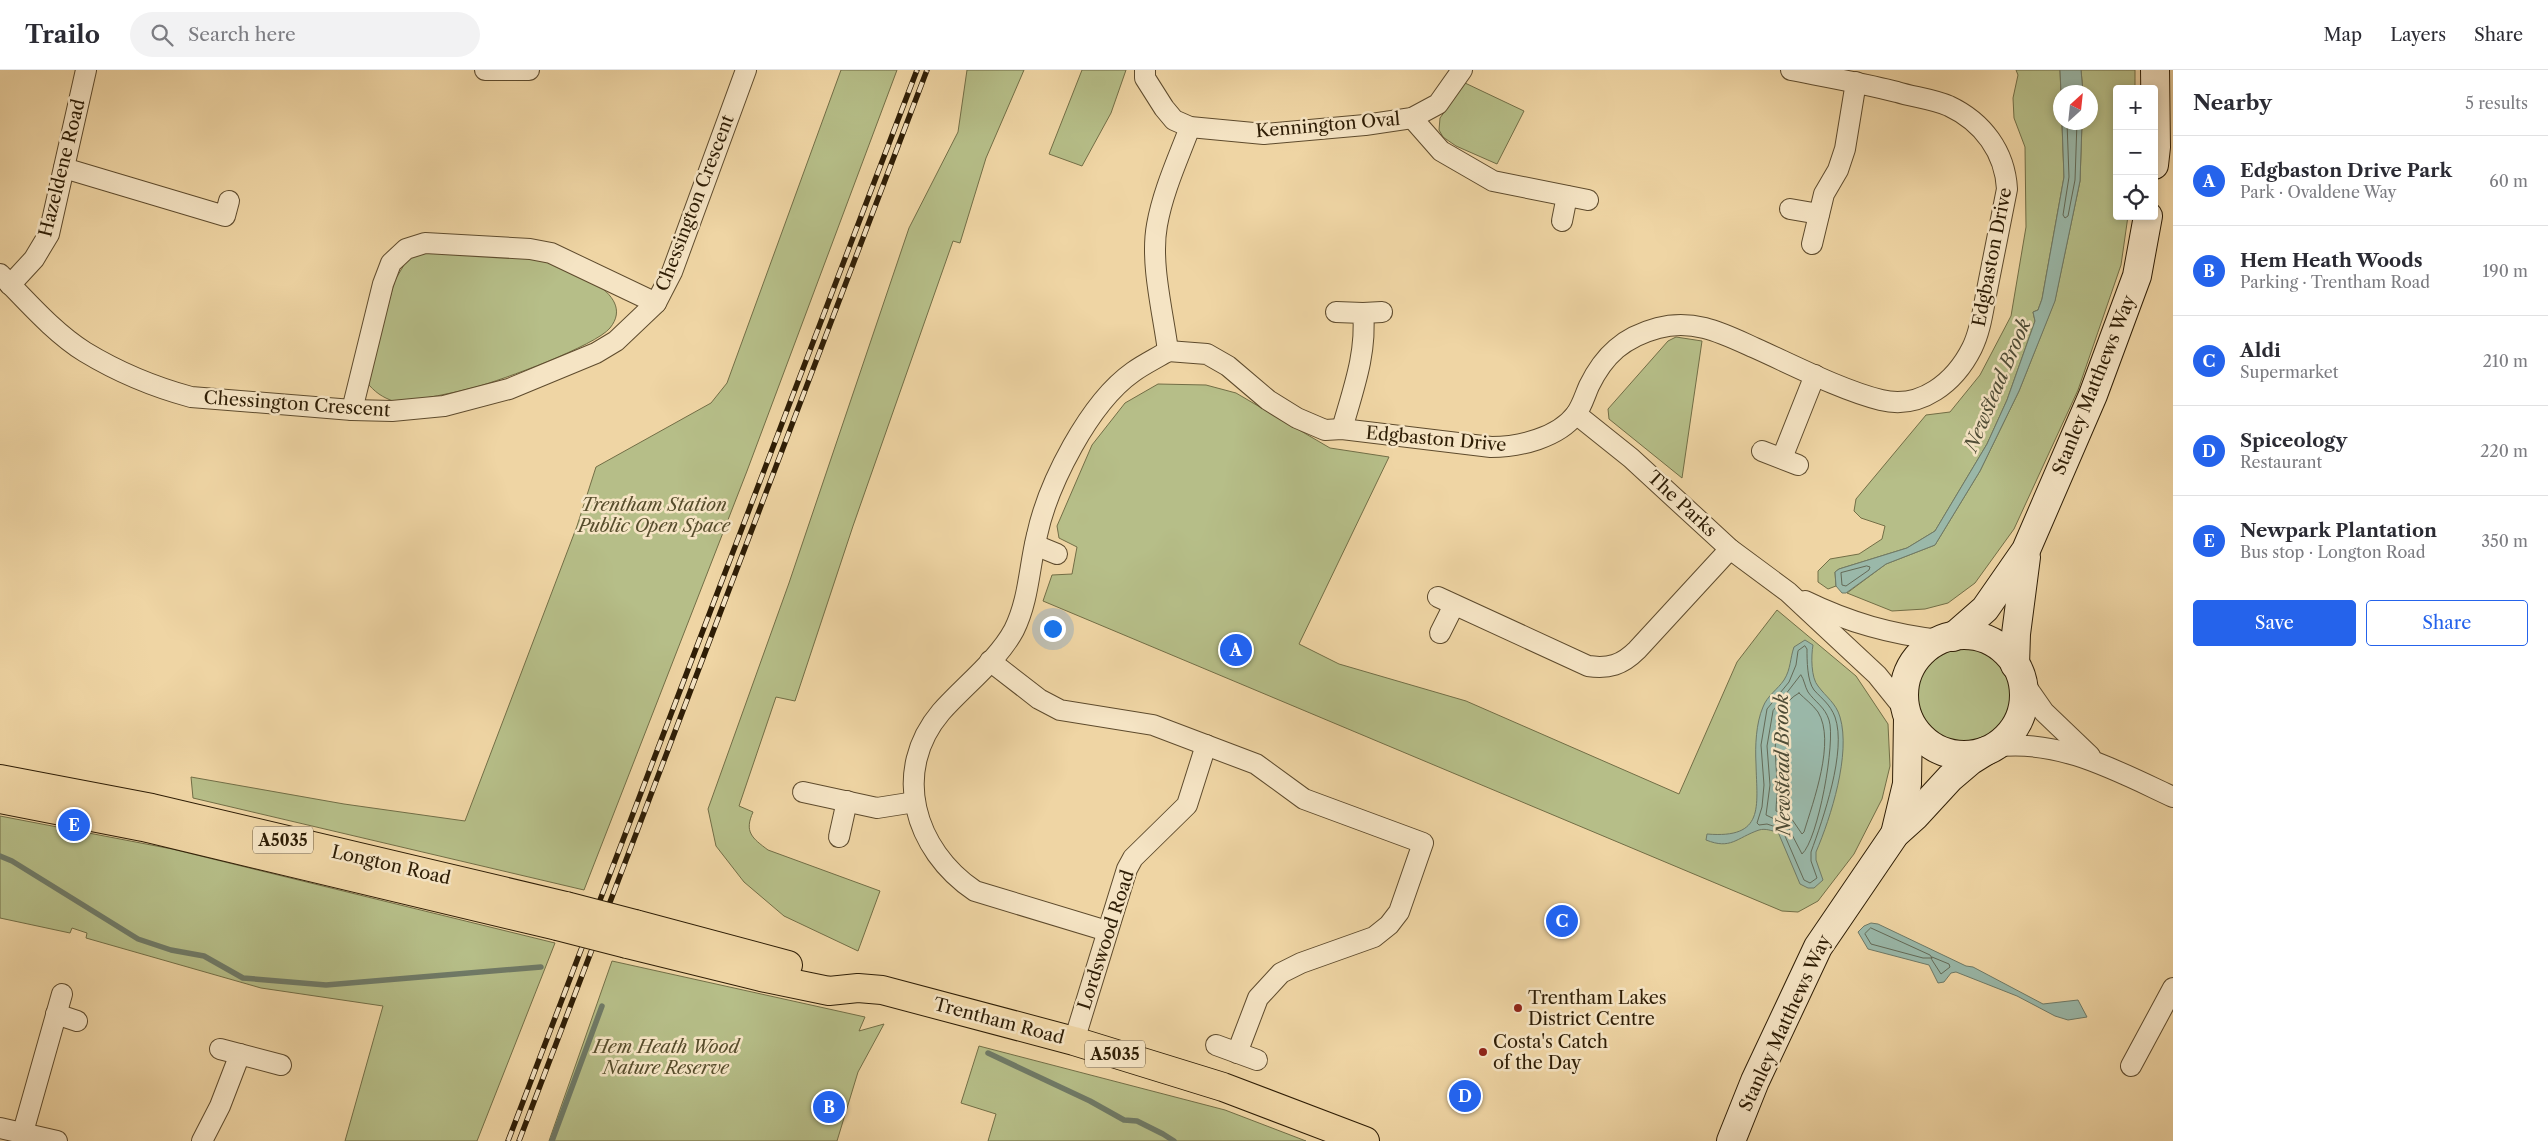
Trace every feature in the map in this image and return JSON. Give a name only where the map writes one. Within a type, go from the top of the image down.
[{"type":"main road","points":[[2155,70],[2156,130]]},
{"type":"main road","name":"Stanley Matthews Way","points":[[1947,638],[1985,609],[2026,550],[2093,394],[2134,284],[2147,220]]},
{"type":"main road","name":"Stanley Matthews Way","points":[[2018,672],[2016,634],[2026,550]]},
{"type":"main road","points":[[1977,637],[1992,643],[2005,652],[2018,672],[2024,696],[2021,714],[2008,736],[1990,749],[1962,755],[1937,749],[1917,733],[1907,714],[1904,692],[1912,665],[1924,650],[1947,638],[1977,637]]},
{"type":"main road","name":"Stanley Matthews Way","points":[[1895,834],[1906,784],[1907,714]]},
{"type":"main road","name":"Stanley Matthews Way","points":[[1732,1141],[1763,1063],[1818,947],[1895,834],[1915,816],[1950,778],[1970,761],[1990,749]]},
{"type":"main road","name":"Longton Road","points":[[0,779],[152,808],[631,934]]},
{"type":"main road","name":"Longton Road","points":[[0,800],[145,828],[561,916]]},
{"type":"main road","name":"Trentham Road","points":[[631,934],[761,977],[829,991],[858,988],[882,990],[1074,1041],[1223,1087],[1365,1141]]},
{"type":"street","name":"Hazeldene Road","points":[[5,279],[34,259],[49,234],[86,70]]},
{"type":"street","points":[[485,70],[529,70]]},
{"type":"street","name":"Chessington Crescent","points":[[5,279],[48,322],[84,351],[159,388],[191,397],[352,410],[392,411],[444,406],[509,389],[596,353],[609,345],[656,303],[672,272],[746,70]]},
{"type":"street","name":"Kennington Oval","points":[[1145,70],[1145,78],[1174,120],[1190,127],[1264,134],[1365,126],[1412,118],[1438,104],[1462,70]]},
{"type":"street","name":"Edgbaston Drive","points":[[1168,350],[1207,354],[1228,366],[1268,400],[1297,418],[1325,430],[1342,429],[1511,447],[1531,442],[1553,432],[1576,414],[1599,365],[1615,348],[1634,337],[1676,324],[1695,325],[1718,331],[1815,375],[1882,401],[1910,401],[1930,395],[1947,382],[1962,366],[1979,330],[2007,190],[2006,174],[1999,153],[1980,127],[1948,106],[1856,82],[1791,70]]},
{"type":"street","points":[[1812,244],[1824,194],[1838,170],[1845,148],[1856,82]]},
{"type":"street","points":[[1412,118],[1441,151],[1493,181],[1588,200]]},
{"type":"street","points":[[1107,931],[975,891],[958,880],[936,853],[918,819],[912,788],[916,763],[925,736],[940,713],[990,660],[1013,631],[1028,588],[1034,544],[1042,511],[1056,476],[1072,448],[1105,399],[1132,373],[1168,350],[1155,252],[1156,226],[1164,196],[1190,127]]},
{"type":"street","points":[[64,168],[225,215]]},
{"type":"street","points":[[1562,221],[1567,196]]},
{"type":"street","points":[[1790,208],[1819,214]]},
{"type":"street","points":[[352,410],[383,284],[391,263],[406,249],[425,243],[530,249],[551,253],[656,303]]},
{"type":"street","points":[[1336,312],[1373,312],[1365,335],[1361,364],[1342,429]]},
{"type":"street","points":[[1762,451],[1790,461],[1815,375]]},
{"type":"street","name":"The Parks","points":[[1576,414],[1631,458],[1730,549],[1788,592],[1877,676],[1907,714]]},
{"type":"street","points":[[1034,544],[1057,554]]},
{"type":"street","points":[[1440,633],[1446,601],[1588,666],[1614,666],[1627,660],[1637,650],[1730,549]]},
{"type":"street","name":"The Parks","points":[[1788,592],[1821,608],[1874,628],[1899,635],[1947,638]]},
{"type":"street","points":[[990,660],[1039,699],[1060,710],[1153,725],[1256,764],[1304,799],[1423,843],[1399,912],[1390,925],[1374,937],[1300,963],[1281,973],[1258,998],[1238,1053]]},
{"type":"street","points":[[2018,672],[2044,712],[2099,764]]},
{"type":"street","name":"Lordswood Road","points":[[1074,1041],[1107,931],[1133,858],[1187,805],[1206,745]]},
{"type":"street","points":[[1990,749],[2020,745],[2063,751],[2099,764],[2173,797]]},
{"type":"street","points":[[803,792],[877,808],[915,802]]},
{"type":"street","points":[[839,837],[848,801]]},
{"type":"street","points":[[2131,1066],[2173,988]]},
{"type":"street","points":[[23,1132],[62,994]]},
{"type":"street","points":[[56,1014],[77,1021]]},
{"type":"street","points":[[1216,1045],[1257,1060]]},
{"type":"street","points":[[220,1049],[281,1065]]},
{"type":"street","points":[[202,1141],[220,1106],[240,1054]]},
{"type":"street","points":[[0,1128],[57,1141]]},
{"type":"green space","name":"Trentham Station Public Open Space","points":[[841,70],[897,70],[747,471],[584,890],[193,798],[191,777],[344,804],[465,821],[577,526],[596,467],[711,403],[727,383]]},
{"type":"green space","points":[[967,70],[1024,70],[986,158],[960,243],[953,241],[853,526],[795,701],[776,697],[739,806],[753,812],[749,825],[751,834],[768,850],[880,891],[858,951],[784,916],[744,882],[716,846],[708,809],[789,583],[909,228],[958,132]]},
{"type":"green space","points":[[1082,70],[1126,70],[1111,113],[1082,166],[1049,154]]},
{"type":"green space","points":[[2016,70],[2060,70],[2061,85],[2053,85],[2053,130],[2062,130],[2064,177],[2042,299],[2038,310],[2033,312],[2035,321],[2007,400],[1987,444],[1935,531],[1907,548],[1839,569],[1835,572],[1836,586],[1828,589],[1818,582],[1818,571],[1830,559],[1859,554],[1882,539],[1885,526],[1861,518],[1854,511],[1856,499],[1926,415],[1950,412],[1980,375],[2011,316],[2026,227],[2025,147],[2014,118],[2013,98],[2018,75]]},
{"type":"green space","points":[[2081,70],[2135,70],[2135,85],[2113,85],[2113,220],[2127,220],[2121,265],[2078,390],[2014,529],[1975,583],[1948,603],[1925,609],[1892,611],[1847,593],[1886,564],[1935,545],[1980,471],[2019,391],[2055,300],[2080,181],[2082,130],[2098,130],[2098,85],[2082,85]]},
{"type":"green space","points":[[1465,83],[1524,111],[1497,164],[1456,146],[1443,137],[1439,130],[1440,118]]},
{"type":"green space","points":[[422,252],[526,257],[550,262],[580,274],[607,292],[615,303],[616,315],[610,328],[601,335],[547,362],[476,387],[399,403],[382,396],[369,385],[369,372],[395,280],[407,260]]},
{"type":"green space","points":[[1676,337],[1702,341],[1682,478],[1609,419],[1608,409],[1668,341]]},
{"type":"green space","points":[[1158,384],[1206,385],[1236,393],[1330,448],[1389,457],[1299,644],[1339,664],[1466,701],[1679,794],[1737,662],[1777,610],[1856,676],[1888,724],[1890,766],[1882,799],[1854,854],[1818,901],[1798,912],[1782,911],[1043,601],[1052,575],[1072,574],[1077,547],[1059,538],[1057,526],[1092,445],[1125,403]]},
{"type":"green space","points":[[1964,647],[1982,651],[1998,661],[2008,677],[2012,695],[2008,713],[1998,729],[1982,739],[1964,743],[1946,739],[1930,729],[1920,713],[1916,695],[1920,677],[1930,661],[1946,651]]},
{"type":"green space","points":[[0,816],[172,849],[555,943],[477,1141],[345,1141],[383,1006],[261,988],[86,938],[87,933],[72,928],[70,933],[0,918]]},
{"type":"green space","name":"Hem Heath Wood Nature Reserve","points":[[612,961],[865,1017],[859,1031],[884,1024],[858,1072],[837,1141],[549,1141]]},
{"type":"green space","points":[[979,1046],[1225,1110],[1306,1141],[988,1141],[996,1114],[961,1103]]},
{"type":"water","points":[[2060,70],[2081,70],[2082,85],[2061,85]]},
{"type":"water","points":[[2062,130],[2082,130],[2080,181],[2055,301],[2019,391],[1980,471],[1935,545],[1886,564],[1846,593],[1842,593],[1836,586],[1835,572],[1839,569],[1907,548],[1935,531],[1987,444],[2007,400],[2035,321],[2033,312],[2038,310],[2042,299],[2064,177]]},
{"type":"water","name":"Newstead Brook","points":[[1805,640],[1813,645],[1812,667],[1814,678],[1836,708],[1843,732],[1843,749],[1838,785],[1828,821],[1816,852],[1816,860],[1823,880],[1814,888],[1808,888],[1800,884],[1778,832],[1766,829],[1759,830],[1733,842],[1722,844],[1706,840],[1707,834],[1726,834],[1739,831],[1748,825],[1754,817],[1757,794],[1757,727],[1761,713],[1767,699],[1786,676],[1794,647]]},
{"type":"water","points":[[1871,923],[1878,924],[1966,966],[1973,967],[2043,1004],[2078,1000],[2087,1017],[2068,1020],[2055,1016],[2017,996],[1956,972],[1951,973],[1944,982],[1938,983],[1929,965],[1868,949],[1858,932],[1864,926]]},
{"type":"waterway","points":[[0,856],[12,861],[138,939],[171,950],[204,956],[243,978],[326,985],[541,967]]},
{"type":"waterway","points":[[552,1141],[602,1006]]},
{"type":"waterway","points":[[988,1053],[1090,1101],[1124,1120],[1137,1121],[1174,1141]]},
{"type":"railway","points":[[508,1141],[917,70]]},
{"type":"railway","points":[[519,1141],[927,70]]},
{"type":"place","name":"Edgbaston Drive Park","points":[[1236,650]]},
{"type":"place","name":"Newpark Plantation","points":[[74,825]]},
{"type":"place","name":"Aldi","points":[[1562,921]]},
{"type":"place","name":"Trentham Lakes District Centre","points":[[1518,1008]]},
{"type":"place","name":"Costa's Catch of the Day","points":[[1483,1052]]},
{"type":"place","name":"Spiceology","points":[[1465,1096]]},
{"type":"place","name":"Hem Heath Woods","points":[[829,1107]]}]
